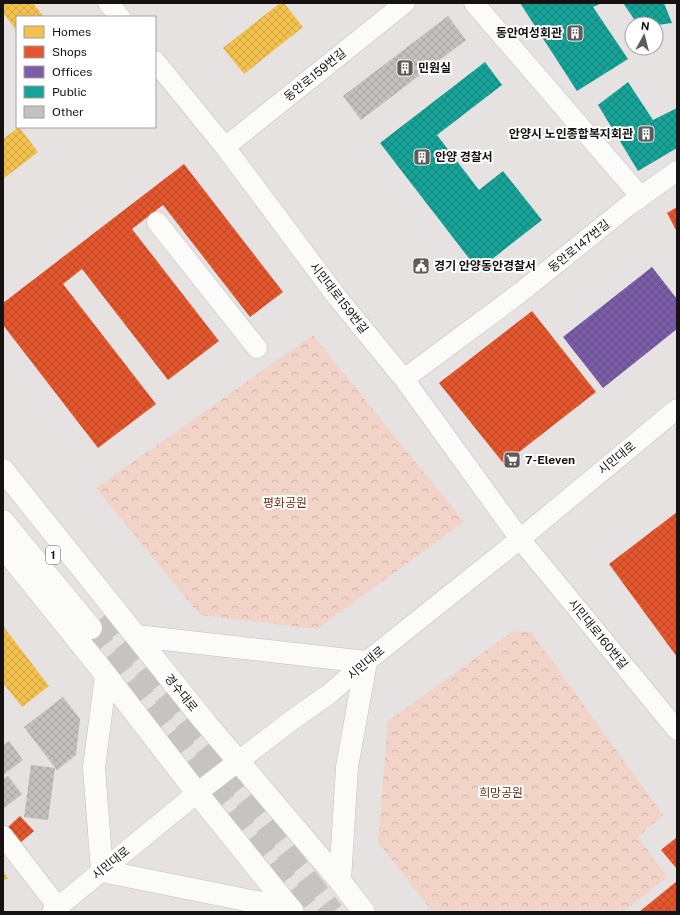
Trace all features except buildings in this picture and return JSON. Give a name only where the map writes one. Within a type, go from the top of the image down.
[{"type":"main road","name":"경수대로","points":[[3,470],[239,762],[340,881],[364,912]]},
{"type":"main road","name":"1","points":[[3,493],[97,623],[3,521]]},
{"type":"main road","points":[[3,547],[292,911]]},
{"type":"main road","points":[[137,636],[366,662],[347,767],[340,881]]},
{"type":"main road","points":[[106,676],[94,768],[102,871],[292,911]]},
{"type":"street","points":[[108,3],[119,16]]},
{"type":"street","name":"동안로159번길","points":[[225,147],[405,3]]},
{"type":"street","points":[[474,3],[641,197]]},
{"type":"street","name":"시민대로159번길","points":[[156,62],[225,147],[337,297],[404,379],[520,539]]},
{"type":"street","name":"동안로147번길","points":[[404,379],[521,292],[641,197],[677,171]]},
{"type":"street","points":[[157,222],[256,348]]},
{"type":"street","name":"시민대로","points":[[55,910],[197,793],[292,720],[329,694],[366,662],[520,539],[677,409]]},
{"type":"street","name":"시민대로160번길","points":[[520,539],[677,730]]},
{"type":"street","points":[[3,836],[55,910]]},
{"type":"green space","name":"평화공원","points":[[313,335],[464,522],[317,629],[200,615],[96,488]]},
{"type":"green space","name":"희망공원","points":[[513,631],[531,632],[663,815],[638,837],[667,877],[623,912],[433,912],[378,842],[388,721]]},
{"type":"tunnel","points":[[103,617],[333,912]]},
{"type":"tunnel","points":[[91,628],[311,912]]},
{"type":"place","name":"동안여성회관","points":[[575,33]]},
{"type":"place","name":"민원실","points":[[405,68]]},
{"type":"place","name":"안양시 노인종합복지회관","points":[[646,134]]},
{"type":"place","name":"안양 경찰서","points":[[422,157]]},
{"type":"place","name":"경기 안양동안경찰서","points":[[421,266]]},
{"type":"place","name":"7-Eleven","points":[[512,460]]}]
